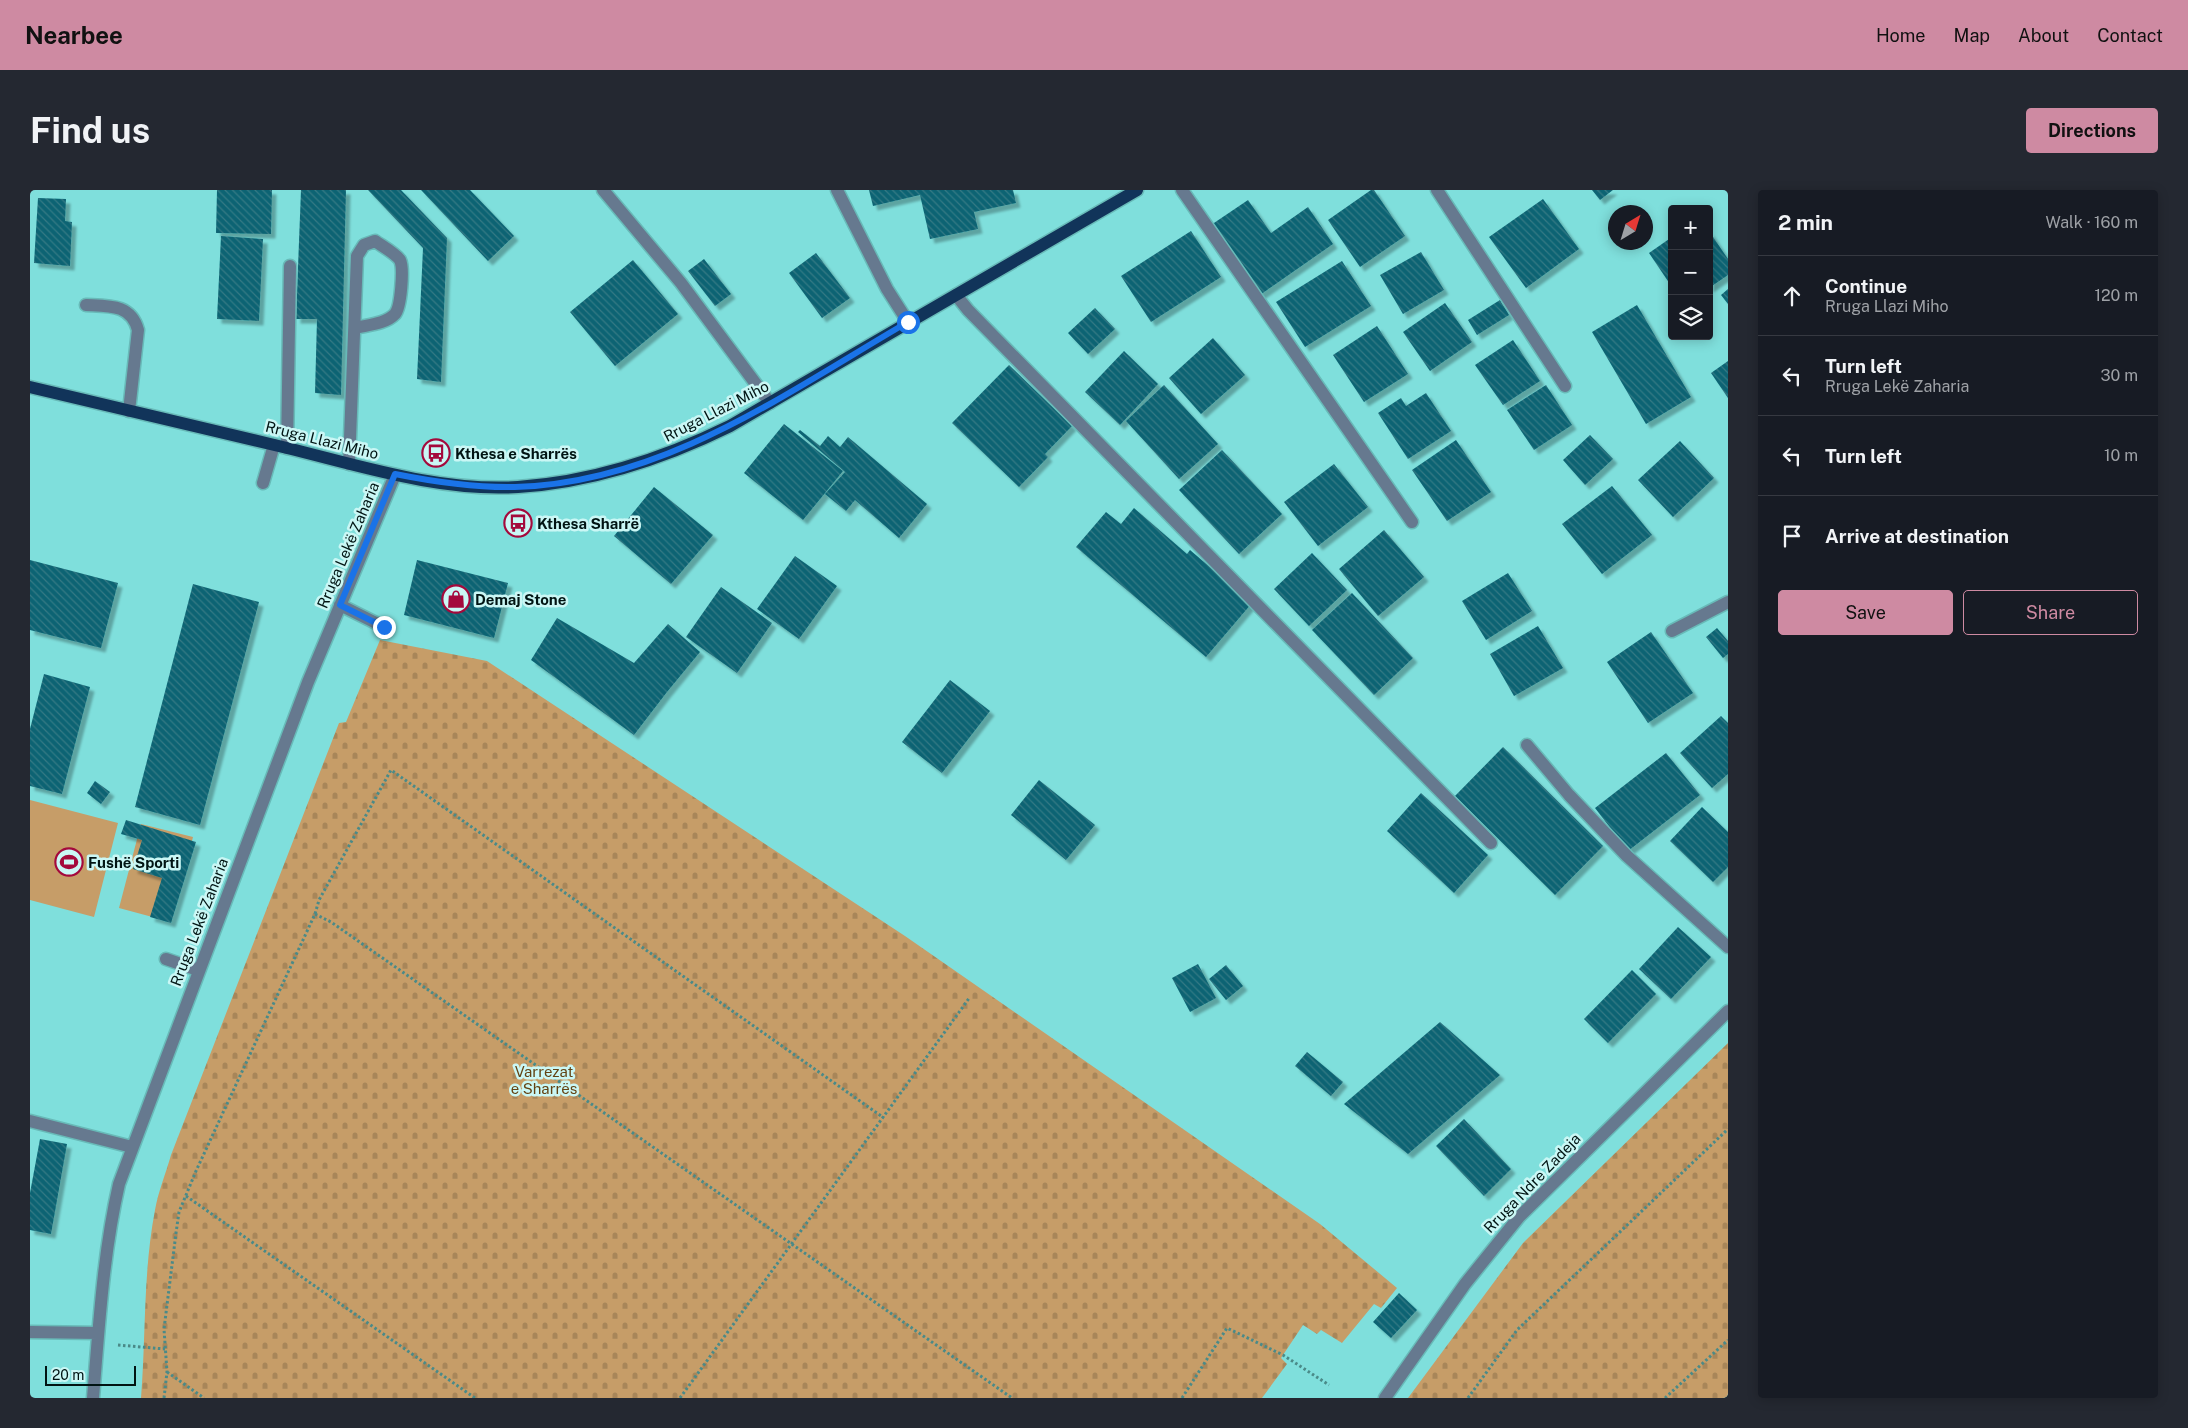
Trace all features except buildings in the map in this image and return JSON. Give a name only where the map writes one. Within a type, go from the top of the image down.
[{"type":"main road","name":"Rruga Llazi Miho","points":[[30,387],[349,464],[449,484],[516,487],[556,483],[594,476],[667,455],[730,426],[1137,190]]},
{"type":"street","points":[[602,190],[681,283],[770,403]]},
{"type":"street","points":[[837,190],[887,289],[908,322]]},
{"type":"street","points":[[1182,190],[1412,522]]},
{"type":"street","points":[[1437,190],[1565,386]]},
{"type":"street","points":[[349,464],[358,256],[364,245],[375,241],[399,258],[402,265],[400,303],[395,314],[382,322],[355,328]]},
{"type":"street","points":[[287,448],[290,266]]},
{"type":"street","points":[[956,295],[968,310],[1491,844]]},
{"type":"street","points":[[86,305],[122,309],[135,320],[138,330],[129,411]]},
{"type":"street","points":[[263,483],[274,445]]},
{"type":"street","name":"Rruga Lekë Zaharia","points":[[93,1398],[111,1221],[119,1184],[308,682],[395,474]]},
{"type":"street","points":[[1672,631],[1728,602]]},
{"type":"street","points":[[340,605],[384,627]]},
{"type":"street","points":[[1527,744],[1569,795],[1627,856],[1728,947]]},
{"type":"street","points":[[166,959],[198,970]]},
{"type":"street","name":"Rruga Ndre Zadeja","points":[[1385,1398],[1465,1284],[1519,1217],[1728,1011]]},
{"type":"street","points":[[30,1121],[132,1147]]},
{"type":"street","points":[[30,1332],[98,1338]]},
{"type":"path","points":[[164,1398],[167,1372],[164,1329],[179,1212],[315,914],[319,900],[390,770],[884,1118]]},
{"type":"path","points":[[315,914],[330,922],[509,1046],[1012,1398]]},
{"type":"path","points":[[680,1398],[970,997]]},
{"type":"path","points":[[1468,1398],[1523,1324],[1728,1129]]},
{"type":"path","points":[[186,1196],[475,1398]]},
{"type":"path","points":[[1182,1398],[1228,1328],[1282,1355],[1329,1385]]},
{"type":"path","points":[[98,1338],[165,1349]]},
{"type":"path","points":[[1665,1398],[1728,1340]]},
{"type":"path","points":[[167,1372],[204,1398]]},
{"type":"green space","name":"Varrezat e Sharrës","points":[[380,640],[487,661],[905,936],[1320,1224],[1397,1288],[1381,1308],[1374,1304],[1342,1343],[1321,1330],[1317,1334],[1303,1325],[1281,1358],[1287,1364],[1262,1398],[141,1398],[148,1257],[160,1189],[171,1155],[339,723],[346,722]]},
{"type":"green space","name":"Fushë Sporti","points":[[30,800],[118,823],[94,917],[30,900]]},
{"type":"green space","points":[[141,824],[193,837],[171,922],[119,908]]},
{"type":"green space","points":[[1728,1043],[1728,1398],[1408,1398],[1523,1243]]},
{"type":"place","name":"Kthesa e Sharrës","points":[[436,453]]},
{"type":"place","name":"Kthesa Sharrë","points":[[518,523]]},
{"type":"place","name":"Demaj Stone","points":[[456,599]]},
{"type":"place","name":"Fushë Sporti","points":[[69,862]]},
{"type":"route","points":[[384,627],[340,605],[395,474],[449,484],[516,487],[556,483],[641,464],[667,455],[730,426],[908,322]]}]
